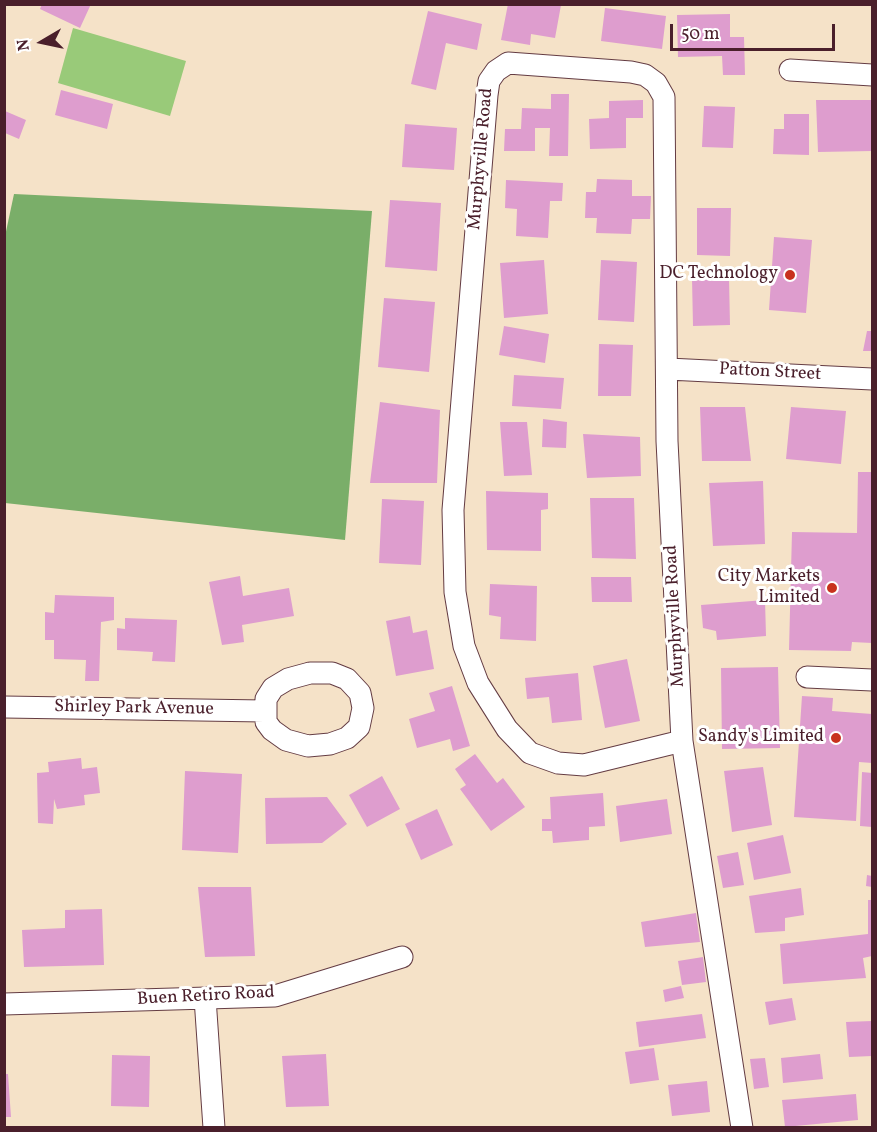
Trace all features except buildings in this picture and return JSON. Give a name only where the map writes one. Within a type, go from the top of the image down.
[{"type":"street","name":"Murphyville Road","points":[[682,741],[584,765],[558,763],[530,753],[507,729],[478,683],[464,646],[455,592],[453,510],[487,95],[489,81],[495,70],[508,63],[645,75],[656,83],[664,97],[667,441],[682,741],[742,1128]]},
{"type":"street","points":[[790,70],[873,75]]},
{"type":"street","name":"Patton Street","points":[[668,369],[873,378]]},
{"type":"street","points":[[310,673],[332,673],[347,679],[360,693],[363,708],[359,727],[347,738],[330,744],[308,746],[286,740],[272,730],[264,711],[266,699],[273,688],[288,679],[310,673]]},
{"type":"street","points":[[807,677],[873,680]]},
{"type":"street","name":"Shirley Park Avenue","points":[[4,707],[264,711]]},
{"type":"street","name":"Buen Retiro Road","points":[[4,1004],[275,996],[402,957]]},
{"type":"street","points":[[205,998],[214,1128]]},
{"type":"green space","points":[[73,28],[186,61],[170,116],[58,83]]},
{"type":"green space","points":[[14,194],[372,211],[345,540],[5,503],[4,241]]},
{"type":"place","name":"DC Technology","points":[[790,275]]},
{"type":"place","name":"City Markets Limited","points":[[832,588]]},
{"type":"place","name":"Sandy's Limited","points":[[836,738]]}]
